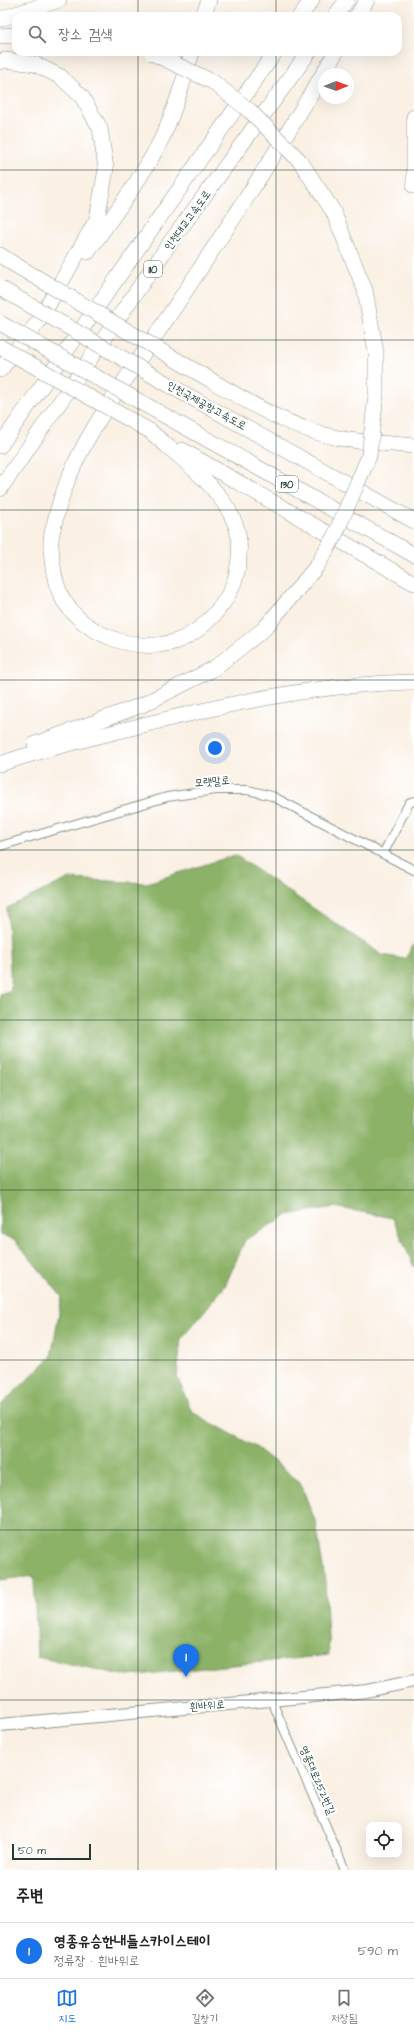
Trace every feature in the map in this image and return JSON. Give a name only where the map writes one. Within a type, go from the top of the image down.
[{"type":"highway","points":[[22,12],[59,0]]},
{"type":"highway","points":[[204,12],[209,0]]},
{"type":"highway","points":[[303,12],[312,0]]},
{"type":"highway","points":[[338,12],[346,0]]},
{"type":"highway","points":[[359,12],[367,0]]},
{"type":"highway","points":[[0,19],[12,15]]},
{"type":"highway","points":[[0,36],[12,34]]},
{"type":"highway","points":[[0,756],[142,705],[213,669],[264,629],[317,566],[335,535],[369,456],[376,395],[376,352],[366,298],[333,211],[300,161],[250,111],[213,82],[159,56]]},
{"type":"highway","points":[[0,375],[142,175],[163,136],[180,91],[191,56]]},
{"type":"highway","name":"110","points":[[0,446],[271,56]]},
{"type":"highway","name":"인천대교고속도로","points":[[0,488],[172,240],[306,56]]},
{"type":"highway","points":[[150,431],[195,471],[218,495],[236,527],[240,554],[235,582],[219,611],[196,630],[175,641],[148,645],[115,640],[86,625],[64,601],[54,575],[50,542],[60,498],[93,427],[247,198],[334,56]]},
{"type":"highway","points":[[0,62],[5,60],[34,64],[61,77],[82,97],[100,128],[106,169],[96,219],[39,321],[0,370]]},
{"type":"highway","points":[[414,117],[414,186]]},
{"type":"highway","points":[[6,259],[190,368],[254,405],[289,423],[311,431],[338,438],[414,446]]},
{"type":"highway","name":"인천국제공항고속도로","points":[[0,288],[178,390],[414,521]]},
{"type":"highway","name":"130","points":[[0,322],[414,555]]},
{"type":"highway","points":[[0,347],[150,431],[414,583]]},
{"type":"highway","points":[[0,764],[67,744],[244,702],[327,687],[372,683],[414,682]]},
{"type":"street","name":"모랫말로","points":[[0,846],[167,797],[216,790],[248,790],[272,796],[414,870]]},
{"type":"street","points":[[383,854],[409,803],[414,801]]},
{"type":"street","name":"흰바위로","points":[[0,1725],[367,1691],[414,1681]]},
{"type":"street","name":"영종대로252번길","points":[[271,1699],[345,1870]]},
{"type":"green space","points":[[235,855],[382,955],[405,959],[414,944],[414,1267],[393,1218],[335,1207],[287,1215],[245,1240],[225,1286],[181,1339],[177,1377],[192,1412],[257,1448],[300,1482],[316,1523],[325,1581],[329,1655],[128,1676],[37,1657],[34,1576],[0,1580],[0,1406],[51,1357],[62,1297],[14,1239],[0,1235],[0,994],[11,990],[7,908],[68,879],[147,883]]},
{"type":"place","name":"영종유승한내들스카이스테이","points":[[186,1677]]}]
